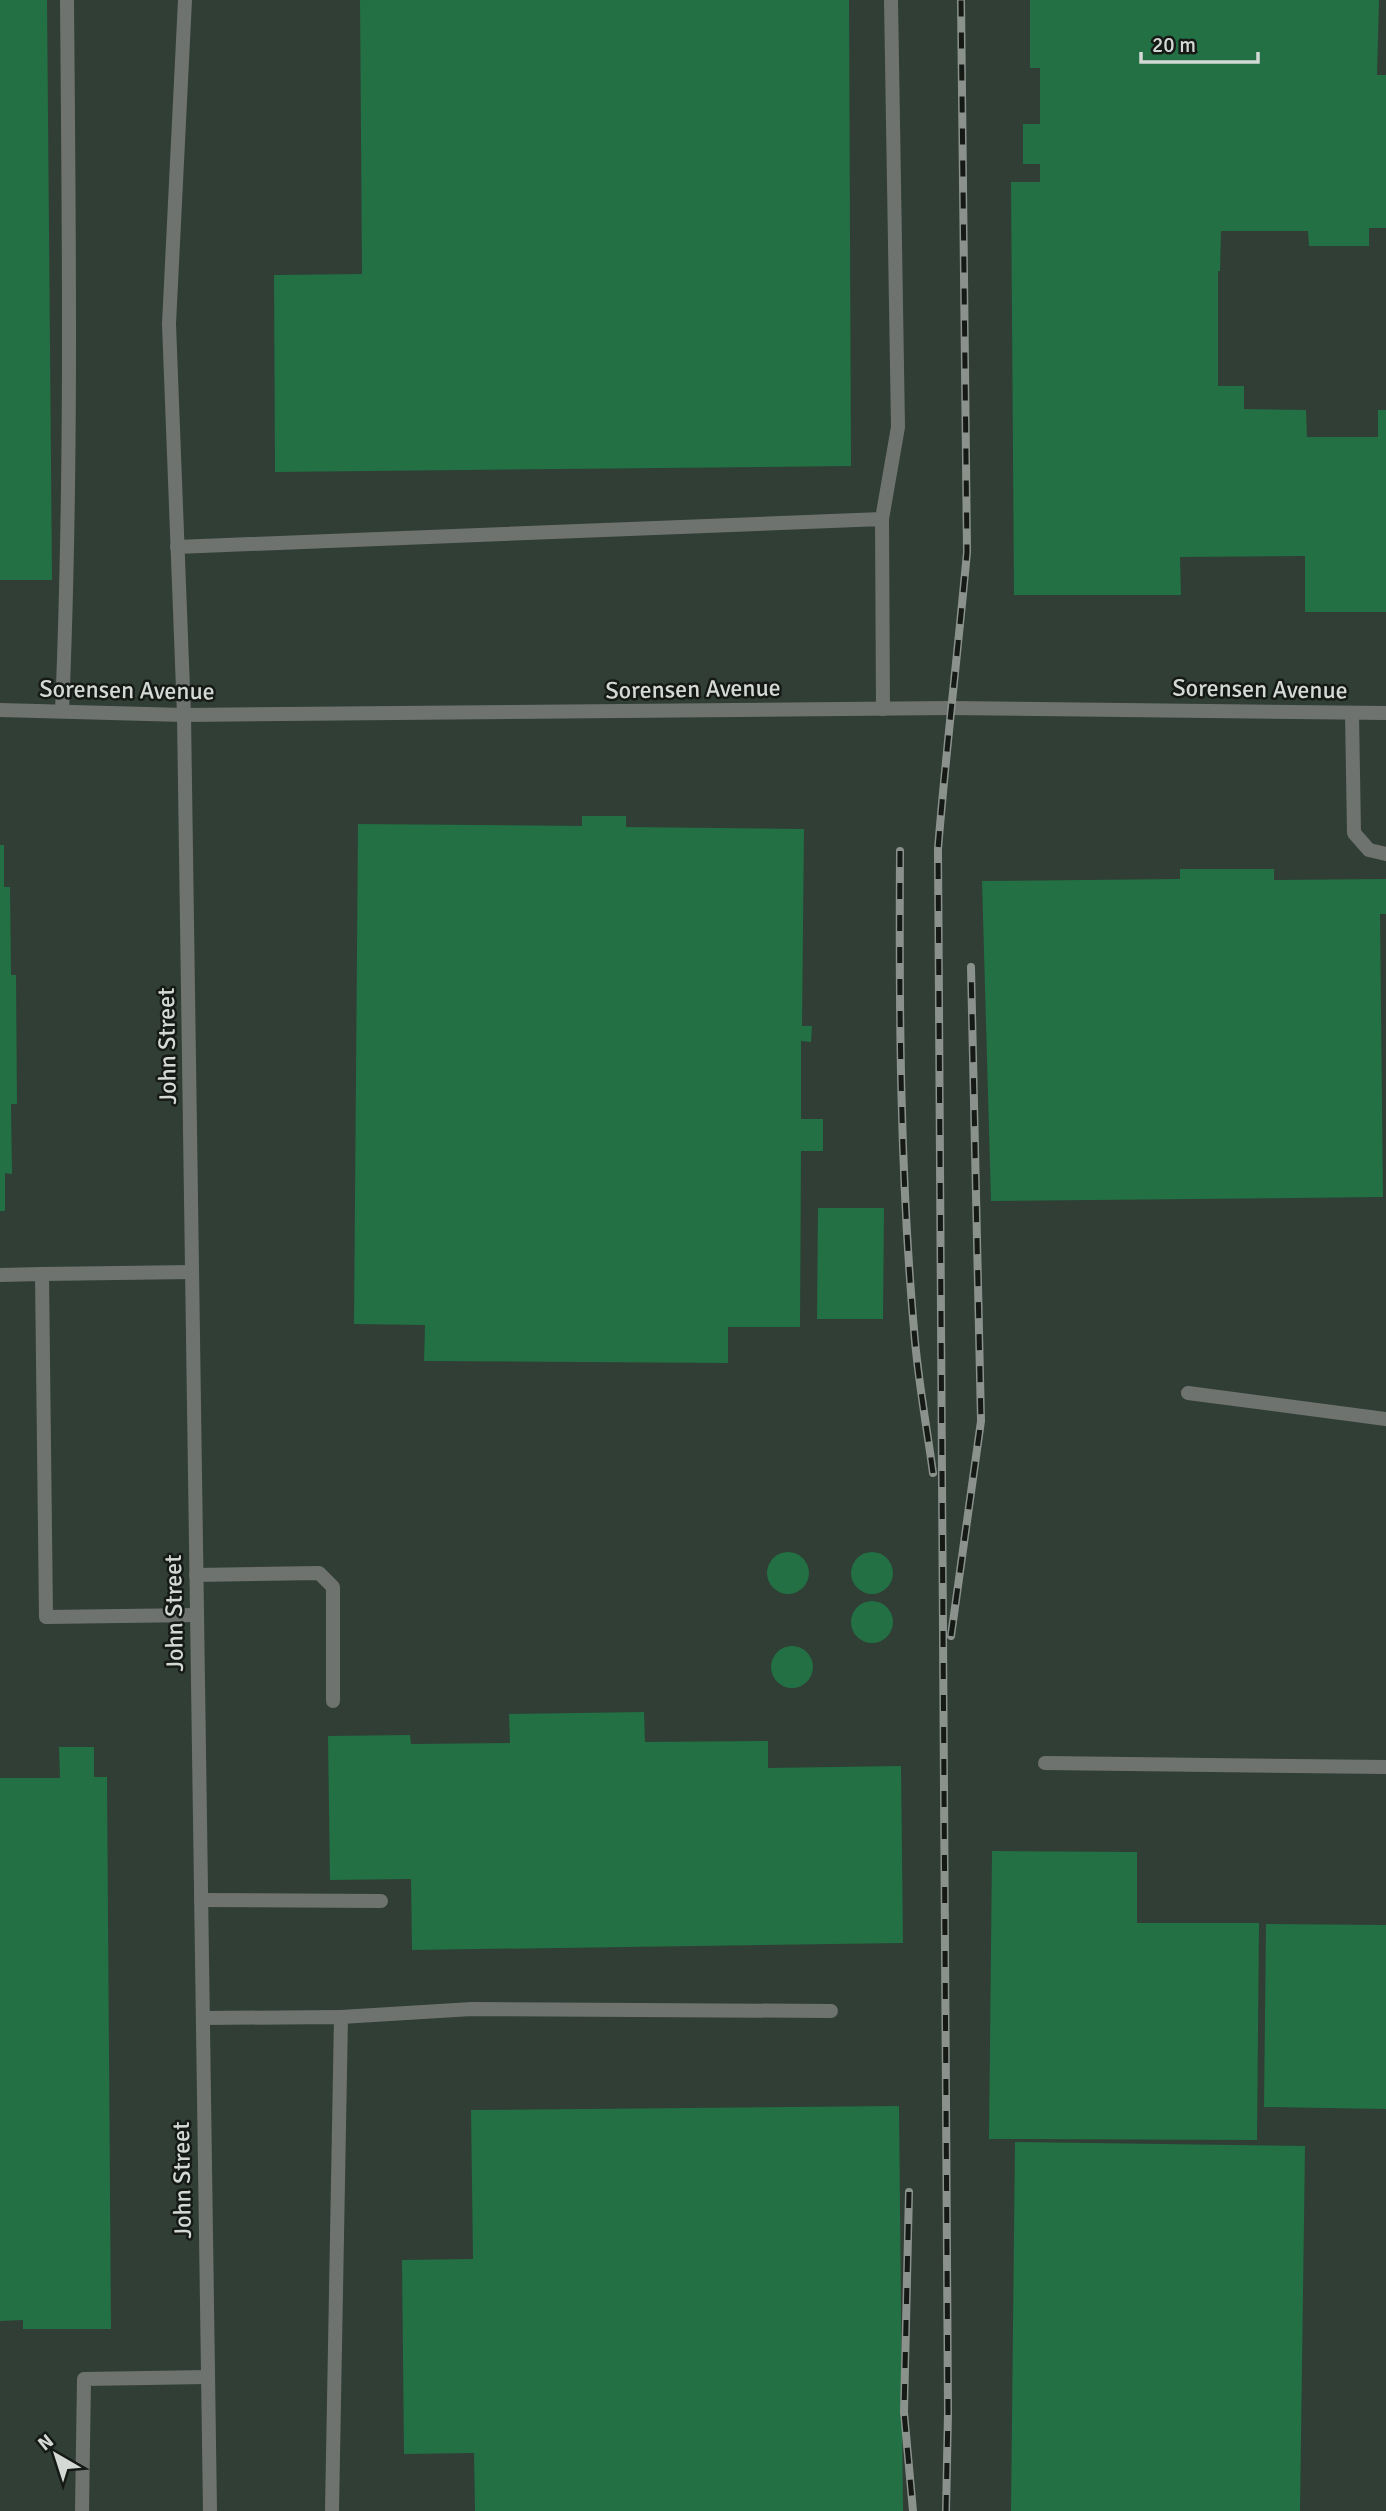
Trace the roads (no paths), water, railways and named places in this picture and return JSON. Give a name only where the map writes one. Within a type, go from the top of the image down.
[{"type":"street","points":[[62,711],[71,406],[67,0]]},
{"type":"street","name":"John Street","points":[[184,0],[169,324],[184,715],[210,2511]]},
{"type":"street","points":[[883,709],[882,519],[898,427],[891,0]]},
{"type":"street","points":[[177,547],[882,519]]},
{"type":"street","name":"Sorensen Avenue","points":[[0,709],[184,715],[883,709],[1386,713]]},
{"type":"street","points":[[1352,713],[1354,833],[1369,850],[1386,854]]},
{"type":"street","points":[[0,1275],[192,1272]]},
{"type":"street","points":[[42,1274],[46,1617],[197,1615]]},
{"type":"street","points":[[1188,1393],[1386,1419]]},
{"type":"street","points":[[196,1575],[319,1573],[333,1587],[333,1701]]},
{"type":"street","points":[[1045,1763],[1386,1767]]},
{"type":"street","points":[[201,1900],[381,1901]]},
{"type":"street","points":[[203,2018],[341,2017],[472,2009],[831,2011]]},
{"type":"street","points":[[332,2511],[341,2017]]},
{"type":"street","points":[[82,2511],[84,2379],[208,2377]]},
{"type":"railway","points":[[946,2511],[948,2413],[938,849],[967,552],[961,0]]},
{"type":"railway","points":[[900,851],[900,1035],[906,1219],[917,1358],[933,1473]]},
{"type":"railway","points":[[951,1636],[981,1421],[971,967]]},
{"type":"railway","points":[[909,2192],[904,2412],[913,2511]]}]
